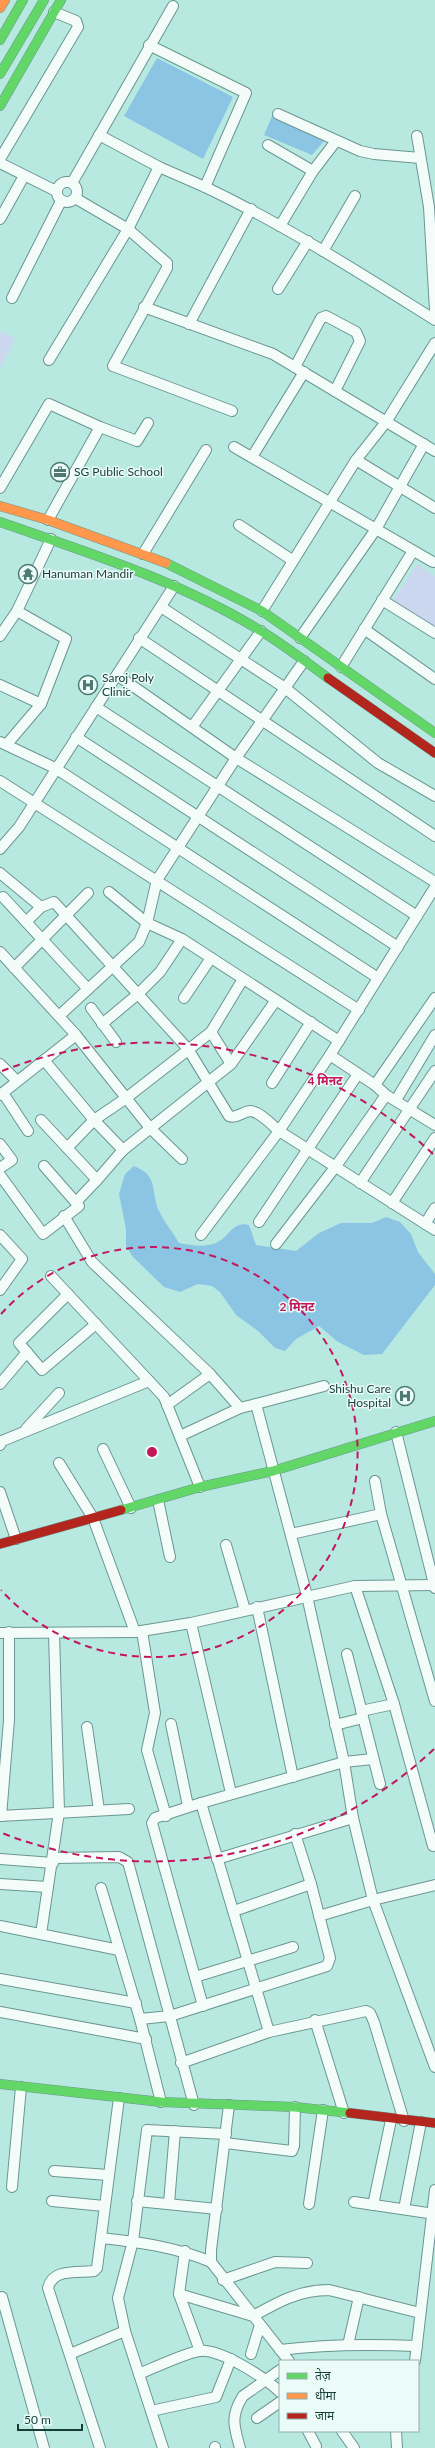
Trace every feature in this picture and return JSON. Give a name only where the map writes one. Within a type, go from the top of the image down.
[{"type":"main road","points":[[0,8],[5,0]]},
{"type":"main road","points":[[0,40],[23,0]]},
{"type":"main road","points":[[0,74],[44,0]]},
{"type":"main road","points":[[0,106],[61,0]]},
{"type":"main road","points":[[0,506],[48,520],[178,567],[262,611],[435,733]]},
{"type":"main road","points":[[0,522],[51,539],[174,586],[261,631],[435,753]]},
{"type":"main road","points":[[0,1544],[131,1508],[200,1487],[273,1471],[435,1421]]},
{"type":"main road","points":[[0,2084],[21,2088],[194,2105],[295,2107],[391,2120],[435,2123]]},
{"type":"street","points":[[72,183],[172,6]]},
{"type":"street","points":[[0,159],[78,27],[76,21],[54,12]]},
{"type":"street","points":[[149,45],[246,92],[246,97],[205,187]]},
{"type":"street","points":[[278,114],[336,141],[374,154],[420,158]]},
{"type":"street","points":[[99,135],[159,167],[251,209],[308,241],[435,320]]},
{"type":"street","points":[[417,136],[430,225],[435,310]]},
{"type":"street","points":[[280,226],[313,171],[336,141]]},
{"type":"street","points":[[268,145],[313,171]]},
{"type":"street","points":[[0,163],[24,176],[59,196],[69,202],[75,198],[77,190],[72,183],[63,182],[59,196],[12,298]]},
{"type":"street","points":[[48,360],[128,229],[159,167]]},
{"type":"street","points":[[0,219],[24,176]]},
{"type":"street","points":[[323,251],[355,196]]},
{"type":"street","points":[[75,198],[128,229],[167,264],[167,268],[144,307],[113,366],[232,410]]},
{"type":"street","points":[[189,324],[251,209]]},
{"type":"street","points":[[278,289],[308,241]]},
{"type":"street","points":[[144,307],[265,351],[304,372],[435,451]]},
{"type":"street","points":[[295,367],[321,318],[326,316],[356,332],[360,341],[335,391]]},
{"type":"street","points":[[262,611],[292,560],[356,460],[386,422],[435,343]]},
{"type":"street","points":[[252,457],[304,372]]},
{"type":"street","points":[[0,488],[49,404],[100,427],[137,441],[148,423]]},
{"type":"street","points":[[48,520],[100,427]]},
{"type":"street","points":[[300,638],[376,529],[424,444]]},
{"type":"street","points":[[234,447],[433,562]]},
{"type":"street","points":[[143,554],[206,450]]},
{"type":"street","points":[[356,460],[435,508]]},
{"type":"street","points":[[239,525],[292,560]]},
{"type":"street","points":[[0,636],[17,611],[51,539]]},
{"type":"street","points":[[341,667],[413,551]]},
{"type":"street","points":[[0,849],[19,827],[55,768],[174,586]]},
{"type":"street","points":[[382,600],[435,633]]},
{"type":"street","points":[[161,607],[285,688],[378,763],[435,796]]},
{"type":"street","points":[[17,611],[66,640],[41,704],[3,743],[55,768],[378,978]]},
{"type":"street","points":[[364,629],[435,679]]},
{"type":"street","points":[[192,727],[261,631]]},
{"type":"street","points":[[139,638],[262,722],[435,836]]},
{"type":"street","points":[[59,1016],[139,942],[147,923],[157,880],[236,758],[304,661]]},
{"type":"street","points":[[117,674],[236,758],[435,882]]},
{"type":"street","points":[[0,685],[41,704]]},
{"type":"street","points":[[96,707],[218,785],[417,916]]},
{"type":"street","points":[[76,737],[398,947]]},
{"type":"street","points":[[0,781],[359,1010]]},
{"type":"street","points":[[0,873],[41,906]]},
{"type":"street","points":[[201,1235],[279,1131],[340,1041],[435,888]]},
{"type":"street","points":[[109,892],[147,923],[182,939],[340,1041]]},
{"type":"street","points":[[14,968],[44,941],[88,893]]},
{"type":"street","points":[[3,897],[88,989]]},
{"type":"street","points":[[26,922],[41,906],[54,902],[188,1048],[210,1082],[229,1116],[234,1117],[253,1112],[279,1131],[435,1230]]},
{"type":"street","points":[[102,1024],[138,994],[160,972],[182,939]]},
{"type":"street","points":[[0,952],[76,1035],[125,1099],[150,1128],[182,1159]]},
{"type":"street","points":[[184,998],[211,958]]},
{"type":"street","points":[[67,1148],[94,1120],[125,1099],[188,1048],[211,1032],[244,979]]},
{"type":"street","points":[[376,1085],[435,998]]},
{"type":"street","points":[[76,1202],[123,1150],[231,1064],[276,1000]]},
{"type":"street","points":[[91,1008],[116,1042]]},
{"type":"street","points":[[272,1083],[310,1022]]},
{"type":"street","points":[[211,1032],[231,1064]]},
{"type":"street","points":[[28,1132],[1,1094],[76,1035]]},
{"type":"street","points":[[396,1100],[435,1035]]},
{"type":"street","points":[[330,1055],[376,1085],[386,1095],[435,1125]]},
{"type":"street","points":[[44,1060],[94,1120],[123,1150]]},
{"type":"street","points":[[0,1064],[17,1082]]},
{"type":"street","points":[[360,1182],[435,1071]]},
{"type":"street","points":[[259,1222],[309,1150],[358,1074]]},
{"type":"street","points":[[276,1244],[336,1166],[386,1095]]},
{"type":"street","points":[[41,1120],[97,1180]]},
{"type":"street","points":[[392,1203],[435,1138]]},
{"type":"street","points":[[0,1144],[12,1160],[0,1168]]},
{"type":"street","points":[[0,1175],[43,1234],[64,1216],[80,1206],[44,1166]]},
{"type":"street","points":[[425,1224],[435,1208]]},
{"type":"street","points":[[64,1216],[92,1262],[210,1374],[240,1408]]},
{"type":"street","points":[[0,1235],[22,1259],[0,1290]]},
{"type":"street","points":[[52,1276],[164,1397],[200,1487]]},
{"type":"street","points":[[68,1294],[19,1343],[42,1370],[96,1324]]},
{"type":"street","points":[[0,1384],[27,1352]]},
{"type":"street","points":[[167,1405],[210,1374]]},
{"type":"street","points":[[0,1445],[2,1441],[149,1381]]},
{"type":"street","points":[[180,1436],[240,1408],[324,1386]]},
{"type":"street","points":[[23,1432],[59,1393]]},
{"type":"street","points":[[256,1404],[307,1596],[344,1762],[353,1818],[373,1900],[435,2067]]},
{"type":"street","points":[[129,1809],[1,1816],[9,1720],[4,1632],[138,1632],[192,1623],[257,1607],[355,1586],[401,1584],[435,1586],[396,1432]]},
{"type":"street","points":[[104,1449],[131,1508]]},
{"type":"street","points":[[59,1463],[93,1518],[138,1632],[155,1713],[147,1750],[166,1816]]},
{"type":"street","points":[[375,1481],[381,1514],[435,1701]]},
{"type":"street","points":[[0,1492],[16,1539]]},
{"type":"street","points":[[158,1500],[170,1557]]},
{"type":"street","points":[[291,1534],[381,1514]]},
{"type":"street","points":[[226,1545],[245,1610]]},
{"type":"street","points":[[355,1586],[394,1704],[433,1846]]},
{"type":"street","points":[[257,1607],[293,1777]]},
{"type":"street","points":[[192,1623],[231,1794]]},
{"type":"street","points":[[41,1934],[53,1861],[59,1812],[54,1633]]},
{"type":"street","points":[[347,1654],[380,1784]]},
{"type":"street","points":[[335,1725],[362,1714],[394,1704]]},
{"type":"street","points":[[171,1724],[188,1806]]},
{"type":"street","points":[[87,1726],[99,1810]]},
{"type":"street","points":[[203,2006],[152,1823],[155,1818],[166,1816],[188,1806],[344,1762],[373,1759]]},
{"type":"street","points":[[201,1803],[217,1859],[250,1961],[256,1989],[269,2032]]},
{"type":"street","points":[[217,1859],[295,1834],[353,1818]]},
{"type":"street","points":[[140,2019],[170,2016],[327,1966],[330,1958],[311,1884],[295,1834]]},
{"type":"street","points":[[0,1859],[53,1861],[119,1857],[128,1862],[170,2016],[181,2063],[194,2105]]},
{"type":"street","points":[[0,1884],[48,1886]]},
{"type":"street","points":[[234,1911],[311,1884]]},
{"type":"street","points":[[319,1916],[373,1900],[435,1885]]},
{"type":"street","points":[[102,1888],[146,2039],[161,2102]]},
{"type":"street","points":[[0,1926],[119,1950]]},
{"type":"street","points":[[195,1977],[293,1947]]},
{"type":"street","points":[[0,1979],[136,2003]]},
{"type":"street","points":[[181,2063],[269,2032],[315,2020],[366,2011],[370,2013],[404,2121]]},
{"type":"street","points":[[0,2012],[146,2039]]},
{"type":"street","points":[[315,2020],[344,2113]]},
{"type":"street","points":[[12,2187],[21,2088]]},
{"type":"street","points":[[100,2448],[48,2288],[50,2282],[60,2274],[94,2271],[97,2268],[119,2098]]},
{"type":"street","points":[[211,2262],[211,2250],[229,2105]]},
{"type":"street","points":[[163,2448],[125,2331],[119,2308],[118,2290],[133,2241],[147,2130],[175,2131],[225,2138],[292,2151],[294,2146],[295,2107]]},
{"type":"street","points":[[309,2204],[323,2110]]},
{"type":"street","points":[[373,2205],[391,2120]]},
{"type":"street","points":[[404,2209],[421,2122]]},
{"type":"street","points":[[169,2203],[175,2131]]},
{"type":"street","points":[[54,2171],[108,2175]]},
{"type":"street","points":[[415,2360],[435,2190]]},
{"type":"street","points":[[52,2201],[104,2206]]},
{"type":"street","points":[[137,2201],[217,2209]]},
{"type":"street","points":[[354,2202],[433,2213]]},
{"type":"street","points":[[100,2238],[133,2241],[185,2251],[211,2262],[288,2360]]},
{"type":"street","points":[[185,2251],[179,2294],[200,2351]]},
{"type":"street","points":[[224,2280],[276,2262],[306,2263]]},
{"type":"street","points":[[179,2294],[253,2316],[301,2292],[329,2290],[420,2313]]},
{"type":"street","points":[[2,2297],[44,2448]]},
{"type":"street","points":[[348,2345],[359,2297]]},
{"type":"street","points":[[251,2354],[260,2325]]},
{"type":"street","points":[[70,2354],[125,2331]]},
{"type":"street","points":[[280,2350],[348,2345],[417,2346]]},
{"type":"street","points":[[139,2374],[200,2351],[231,2359],[266,2379],[279,2391]]},
{"type":"street","points":[[151,2411],[216,2397],[231,2359]]},
{"type":"street","points":[[240,2448],[232,2419],[243,2396],[279,2371]]},
{"type":"street","points":[[257,2418],[279,2403]]},
{"type":"street","points":[[309,2432],[316,2446]]},
{"type":"street","points":[[343,2432],[354,2448]]},
{"type":"street","points":[[396,2432],[397,2448]]},
{"type":"shaded area","points":[[0,331],[15,339],[0,369]]},
{"type":"shaded area","points":[[417,564],[435,576],[435,628],[392,602]]},
{"type":"water","points":[[157,58],[233,97],[203,159],[124,116]]},
{"type":"water","points":[[273,114],[325,140],[312,155],[264,135]]},
{"type":"water","points":[[134,1166],[142,1170],[151,1179],[159,1211],[179,1243],[197,1246],[211,1245],[221,1240],[235,1227],[243,1224],[249,1225],[256,1245],[296,1251],[319,1233],[341,1223],[372,1223],[386,1217],[400,1222],[411,1234],[418,1252],[435,1274],[435,1285],[382,1354],[364,1355],[338,1342],[319,1326],[296,1339],[285,1351],[275,1348],[258,1331],[236,1315],[220,1292],[212,1286],[198,1284],[180,1292],[164,1287],[133,1257],[126,1246],[126,1229],[119,1194],[125,1174]]},
{"type":"traffic: fast","points":[[0,40],[23,0]]},
{"type":"traffic: fast","points":[[0,74],[44,0]]},
{"type":"traffic: fast","points":[[0,106],[61,0]]},
{"type":"traffic: fast","points":[[0,522],[134,569],[199,597],[261,631],[328,678]]},
{"type":"traffic: fast","points":[[166,563],[262,611],[435,733]]},
{"type":"traffic: fast","points":[[121,1510],[200,1487],[273,1471],[435,1421]]},
{"type":"traffic: fast","points":[[0,2084],[161,2102],[295,2107],[350,2113]]},
{"type":"traffic: slow","points":[[0,8],[5,0]]},
{"type":"traffic: slow","points":[[0,506],[48,520],[166,563]]},
{"type":"traffic: jam","points":[[328,678],[435,753]]},
{"type":"traffic: jam","points":[[0,1544],[121,1510]]},
{"type":"traffic: jam","points":[[350,2113],[435,2123]]},
{"type":"place","name":"SG Public School","points":[[60,472]]},
{"type":"place","name":"Hanuman Mandir","points":[[28,574]]},
{"type":"place","name":"Saroj Poly Clinic","points":[[88,685]]},
{"type":"place","name":"Shishu Care Hospital","points":[[405,1396]]}]
